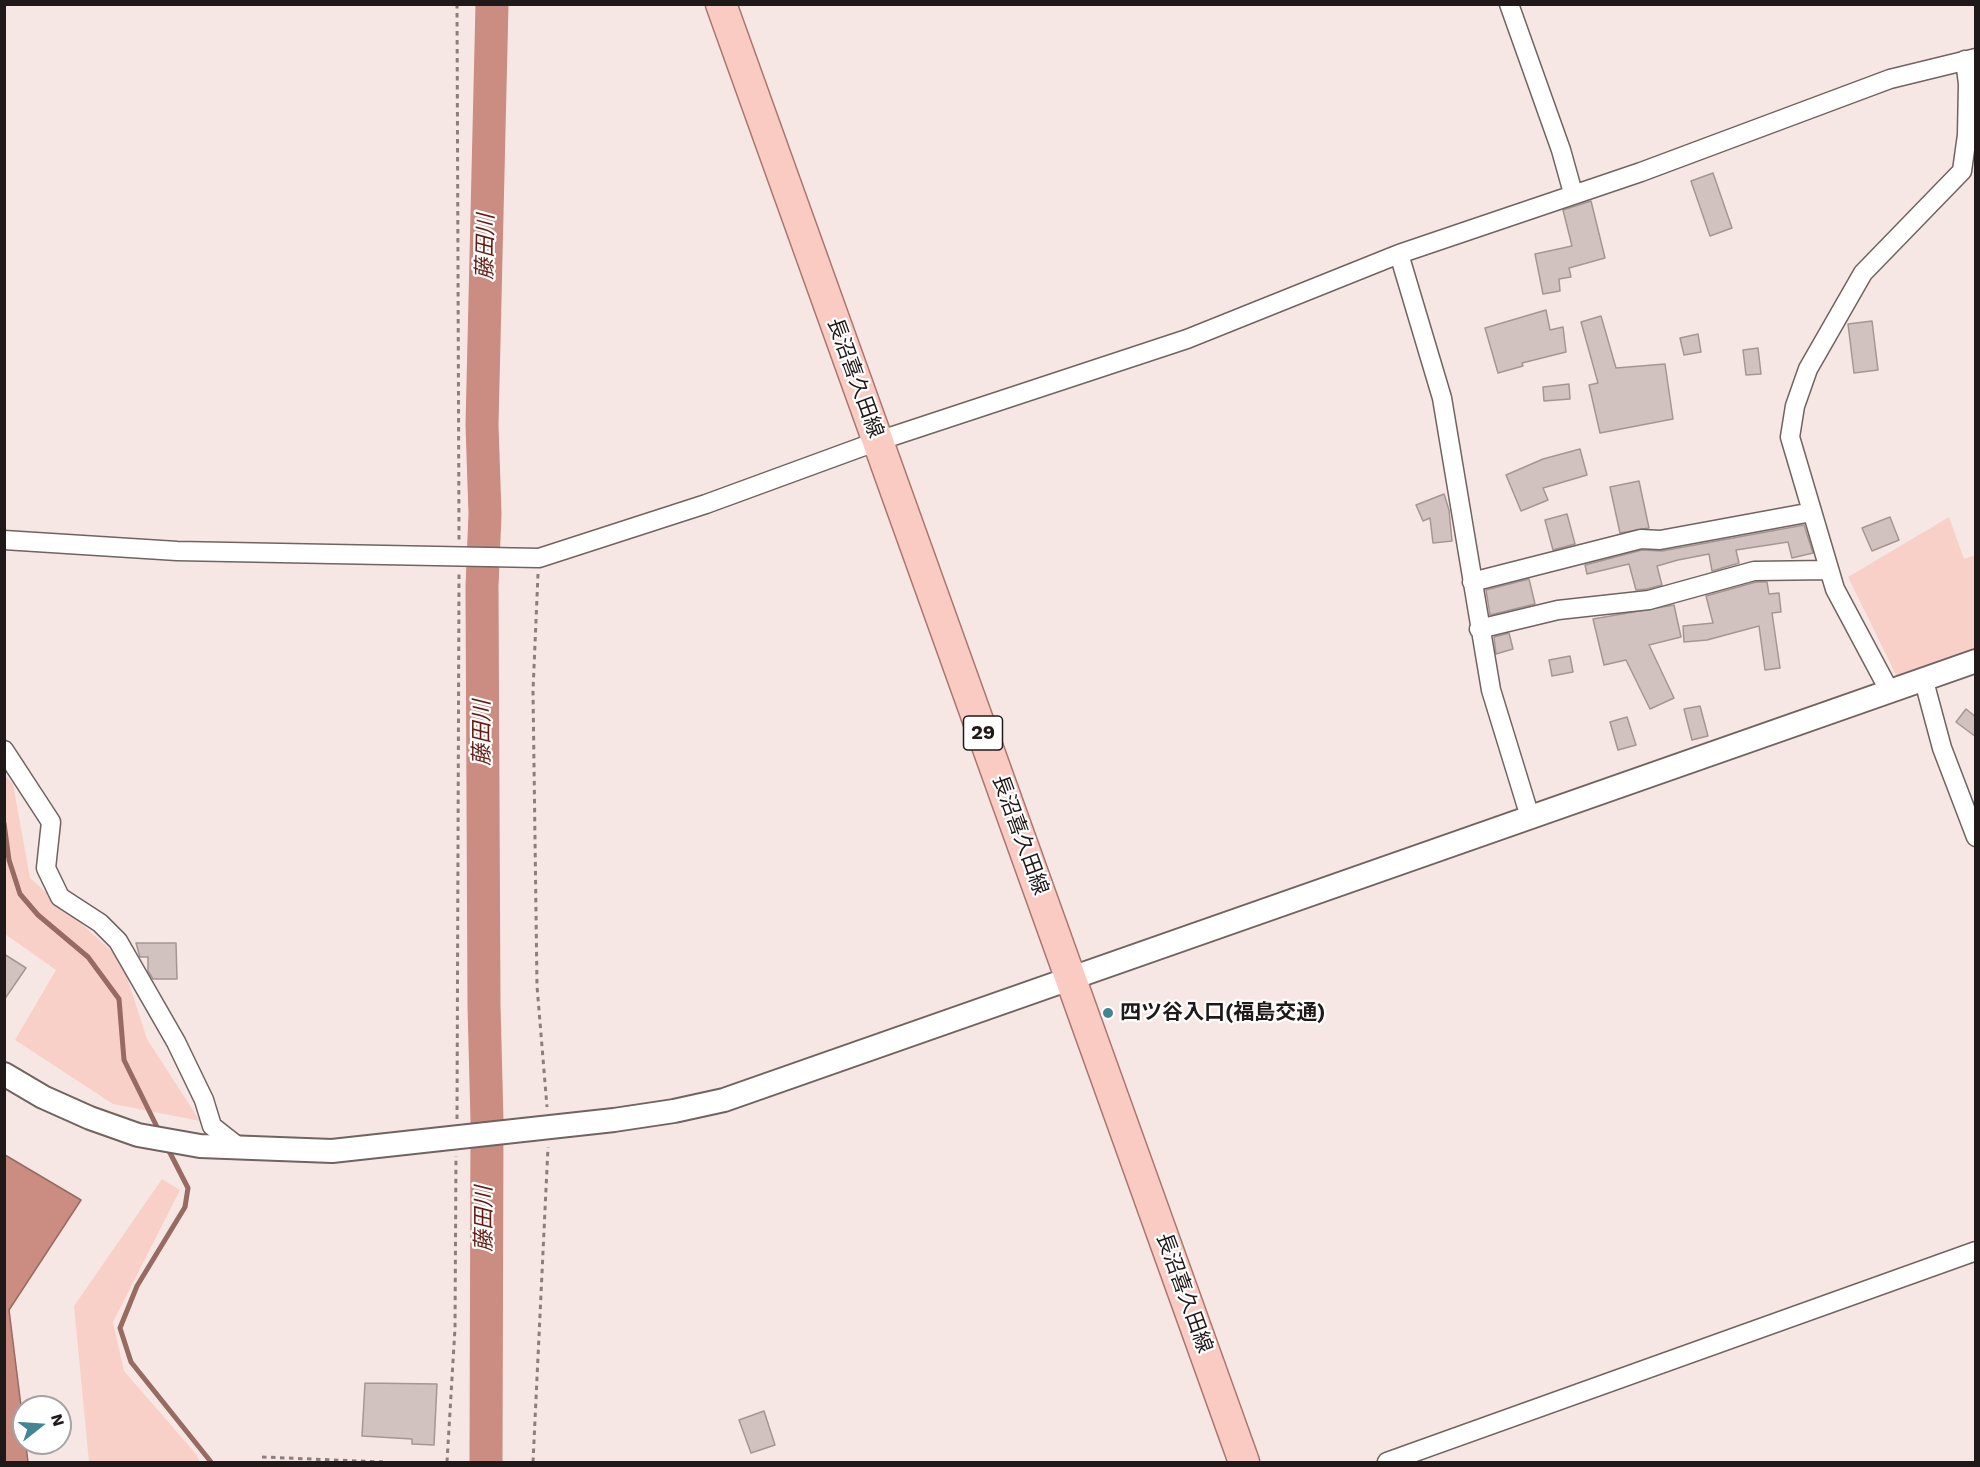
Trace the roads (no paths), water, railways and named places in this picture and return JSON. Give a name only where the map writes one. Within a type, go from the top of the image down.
[{"type":"main road","name":"長沼喜久田線","points":[[721,4],[1244,1462]]},
{"type":"street","points":[[1509,4],[1562,150],[1573,193]]},
{"type":"street","points":[[4,540],[177,551],[539,558],[706,504],[878,441],[1187,339],[1399,254],[1573,193],[1641,172],[1890,79],[1970,59],[1967,135],[1962,171],[1863,273],[1808,369],[1795,406],[1790,437],[1835,590],[1890,692]]},
{"type":"street","points":[[1399,254],[1442,398],[1469,548],[1479,629],[1491,690],[1530,817]]},
{"type":"street","points":[[1472,582],[1641,539],[1660,540],[1812,512]]},
{"type":"street","points":[[1479,629],[1558,610],[1649,600],[1754,571],[1829,570]]},
{"type":"street","points":[[4,1074],[43,1097],[90,1118],[152,1137],[200,1146],[332,1151],[674,1111],[723,1100],[1976,661]]},
{"type":"street","points":[[1923,681],[1942,747],[1976,837]]},
{"type":"street","points":[[4,750],[51,822],[46,868],[60,897],[100,923],[118,941],[176,1041],[204,1100],[212,1126],[240,1148]]},
{"type":"street","points":[[1387,1462],[1976,1251]]},
{"type":"waterway","name":"藤田川","points":[[486,1462],[487,1121],[484,1006],[482,586],[485,514],[482,425],[492,4]]},
{"type":"waterway","points":[[4,823],[9,860],[20,894],[38,915],[88,957],[119,999],[124,1060],[160,1133]]},
{"type":"waterway","points":[[167,1147],[188,1188],[185,1207],[137,1286],[120,1328],[131,1362],[211,1462]]},
{"type":"place","name":"四ツ谷入口(福島交通)","points":[[1108,1013]]}]
